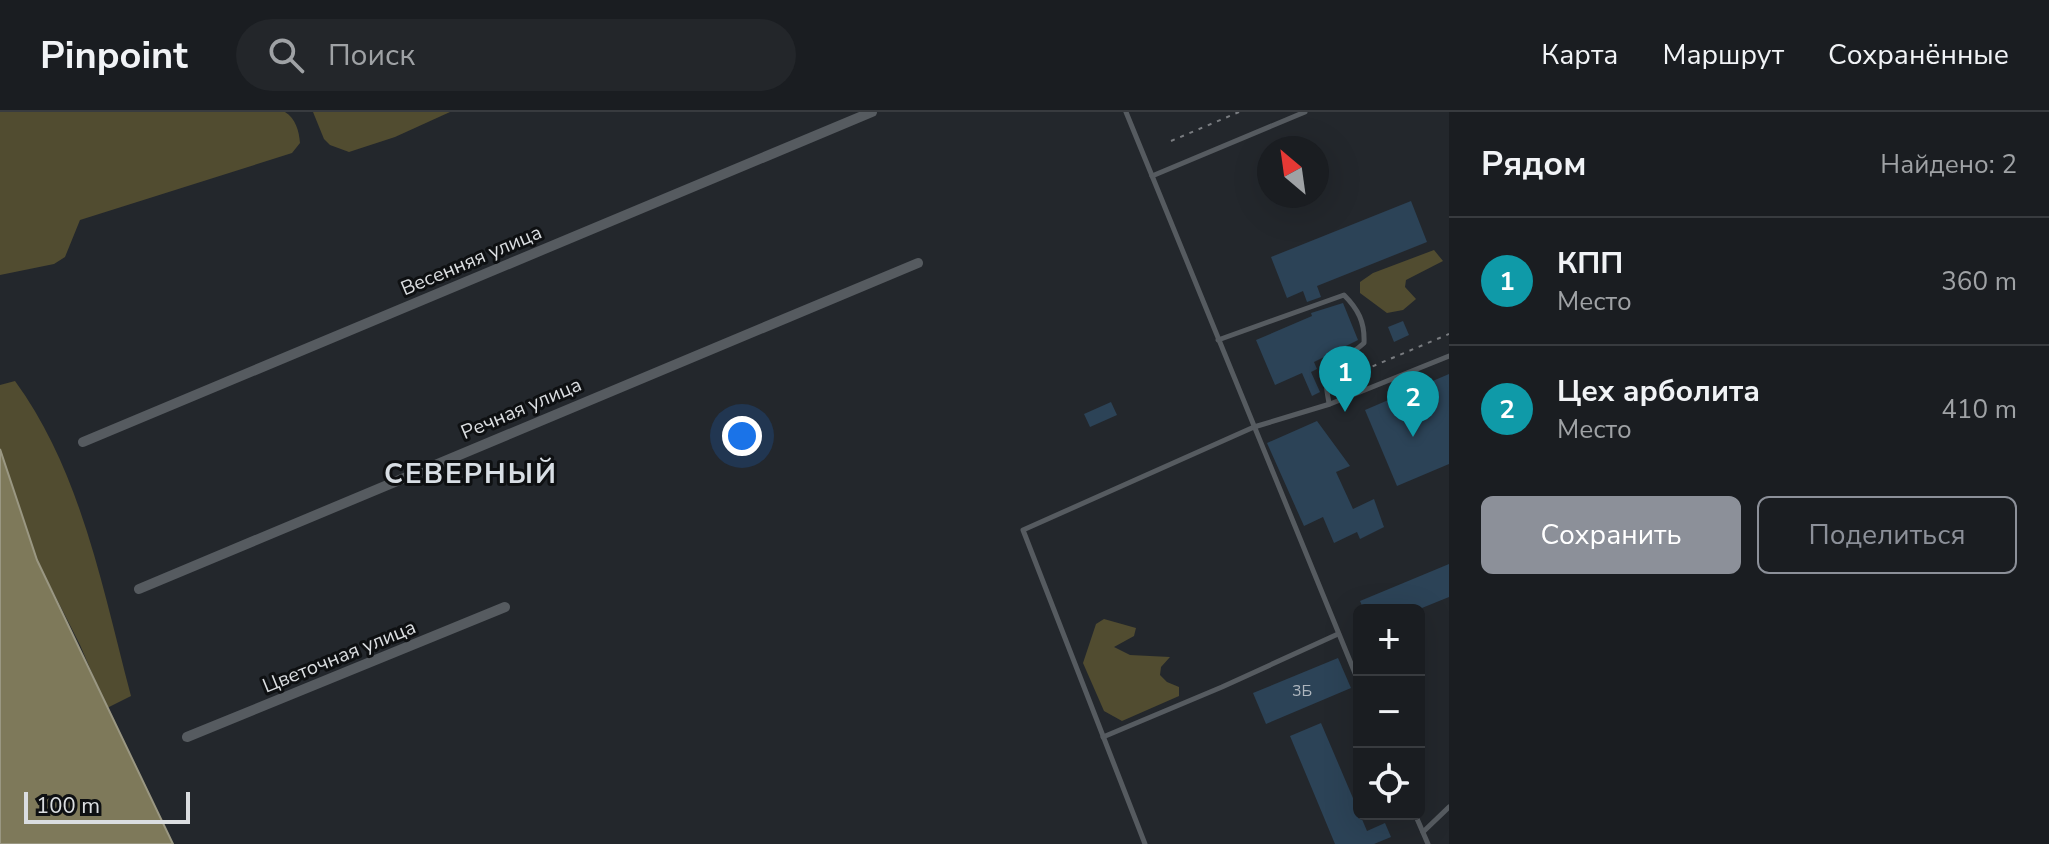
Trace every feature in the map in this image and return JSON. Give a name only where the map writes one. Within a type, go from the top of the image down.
[{"type":"street","name":"Весенняя улица","points":[[83,442],[872,112]]},
{"type":"street","name":"Речная улица","points":[[139,589],[918,263]]},
{"type":"street","name":"Цветочная улица","points":[[187,737],[505,607]]},
{"type":"lane","points":[[1126,112],[1356,676]]},
{"type":"lane","points":[[1152,176],[1305,112]]},
{"type":"lane","points":[[1218,340],[1344,295],[1358,309],[1365,331],[1364,343],[1327,366],[1325,375],[1330,404]]},
{"type":"lane","points":[[1145,844],[1023,530],[1254,427],[1330,404],[1449,356]]},
{"type":"lane","points":[[1103,737],[1338,634]]},
{"type":"lane","points":[[1423,832],[1449,807]]},
{"type":"lane","points":[[1418,820],[1428,844]]},
{"type":"path","points":[[1171,141],[1239,112]]},
{"type":"path","points":[[1345,378],[1449,334]]},
{"type":"shaded area","points":[[0,112],[285,112],[296,126],[300,143],[292,153],[80,220],[65,257],[54,264],[0,275]]},
{"type":"shaded area","points":[[313,112],[450,112],[395,137],[349,152],[330,145],[324,139]]},
{"type":"shaded area","points":[[1434,250],[1443,261],[1406,280],[1405,287],[1416,299],[1403,310],[1387,313],[1360,293],[1360,282],[1373,273]]},
{"type":"shaded area","points":[[15,381],[57,453],[99,573],[131,696],[107,708],[80,645],[37,560],[0,451],[0,385]]},
{"type":"shaded area","points":[[0,449],[37,560],[173,844],[0,844]]},
{"type":"shaded area","points":[[1104,619],[1136,628],[1134,636],[1114,647],[1130,655],[1170,657],[1161,667],[1160,675],[1179,687],[1179,696],[1122,721],[1104,711],[1083,663],[1096,624]]},
{"type":"building","points":[[1411,201],[1427,242],[1317,286],[1321,297],[1307,302],[1303,291],[1287,298],[1271,257]]},
{"type":"building","points":[[1343,303],[1358,340],[1314,362],[1317,369],[1311,372],[1320,392],[1312,396],[1302,373],[1275,385],[1256,340],[1312,316],[1311,313]]},
{"type":"building","points":[[1403,321],[1409,335],[1394,342],[1388,327]]},
{"type":"building","points":[[1449,374],[1449,464],[1397,486],[1365,410]]},
{"type":"building","points":[[1111,402],[1117,415],[1090,427],[1084,414]]},
{"type":"building","points":[[1317,421],[1350,466],[1336,472],[1353,509],[1374,499],[1384,527],[1360,539],[1357,532],[1334,543],[1323,517],[1304,526],[1267,443]]},
{"type":"building","points":[[1449,564],[1449,597],[1425,607],[1425,604],[1361,604],[1360,601]]},
{"type":"building","points":[[1338,658],[1351,688],[1266,724],[1253,693]]},
{"type":"building","points":[[1321,723],[1353,798],[1353,820],[1362,820],[1367,831],[1385,823],[1391,837],[1374,844],[1335,844],[1290,736]]},
{"type":"place","name":"КПП","points":[[1345,412]]},
{"type":"place","name":"Цех арболита","points":[[1413,437]]},
{"type":"district","name":"СЕВЕРНЫЙ","points":[[471,473]]}]
